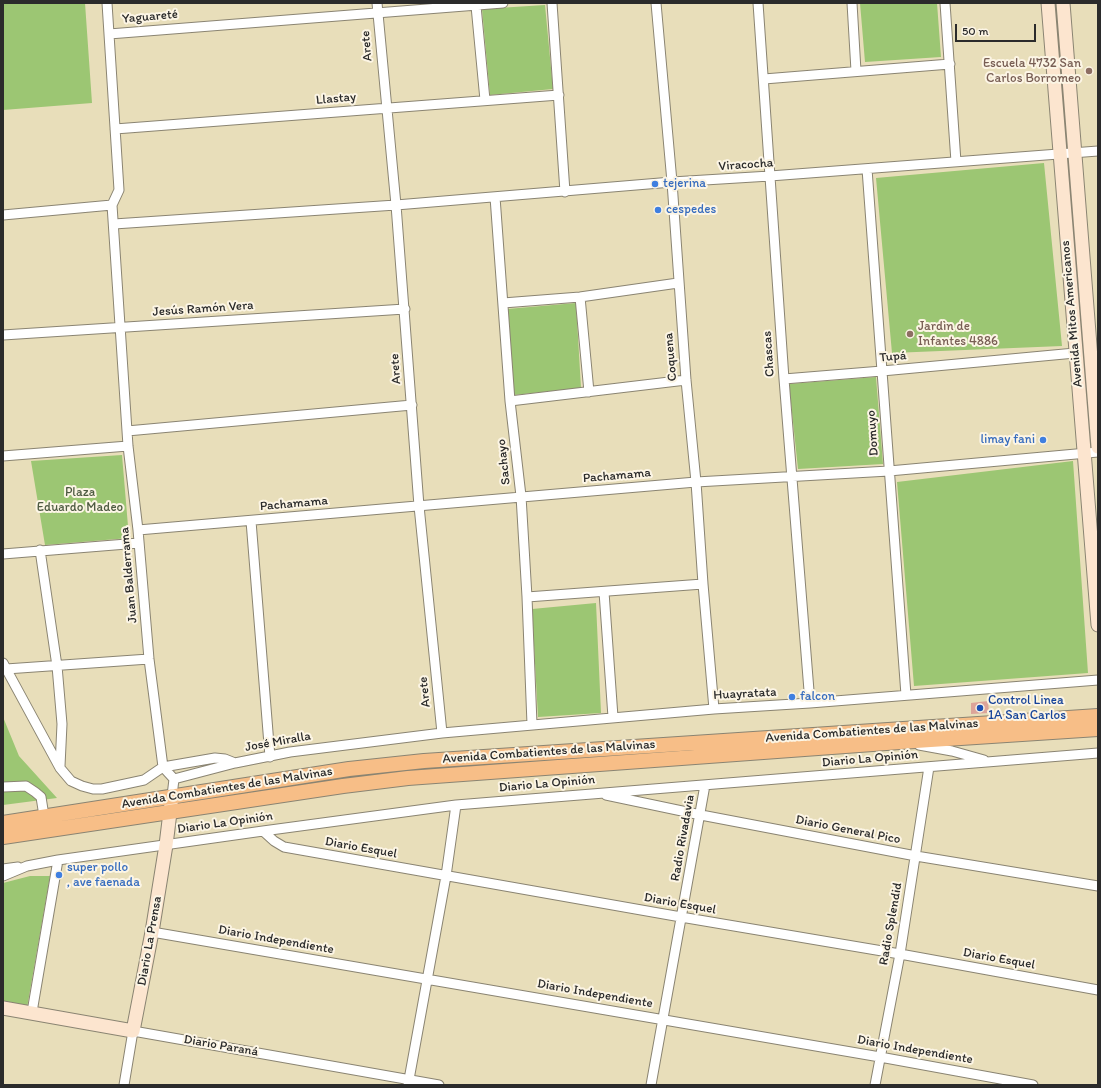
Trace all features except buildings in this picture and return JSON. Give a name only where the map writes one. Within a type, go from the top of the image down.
[{"type":"main road","name":"Avenida Combatientes de las Malvinas","points":[[3,823],[349,769],[424,761],[1098,716]]},
{"type":"main road","name":"Avenida Combatientes de las Malvinas","points":[[3,837],[343,786],[408,778],[1098,729]]},
{"type":"street","points":[[3,215],[112,205],[120,190],[107,3]]},
{"type":"street","name":"Yaguareté","points":[[109,34],[377,8],[476,6],[503,3]]},
{"type":"street","points":[[552,3],[565,192]]},
{"type":"street","name":"Coquena","points":[[656,3],[672,182],[678,283],[714,709]]},
{"type":"street","name":"Chascas","points":[[758,3],[784,379],[810,703]]},
{"type":"street","points":[[852,3],[856,71]]},
{"type":"street","points":[[945,3],[956,162]]},
{"type":"street","name":"Avenida Mitos Americanos","points":[[1048,3],[1098,625]]},
{"type":"street","name":"Avenida Mitos Americanos","points":[[1063,3],[1076,152],[1098,447]]},
{"type":"street","points":[[476,6],[485,100]]},
{"type":"street","name":"Arete","points":[[377,8],[396,205],[419,506],[442,733]]},
{"type":"street","points":[[764,79],[950,64]]},
{"type":"street","name":"Llastay","points":[[116,130],[559,95]]},
{"type":"street","name":"Viracocha","points":[[114,224],[396,205],[672,182],[1098,151]]},
{"type":"street","name":"Domuyo","points":[[867,169],[906,695]]},
{"type":"street","name":"Sachayo","points":[[495,197],[510,401],[521,496],[532,724]]},
{"type":"street","name":"Juan Balderrama","points":[[112,205],[128,446],[138,530],[149,659],[164,767],[174,780]]},
{"type":"street","points":[[503,304],[580,297],[678,283]]},
{"type":"street","points":[[580,297],[589,392]]},
{"type":"street","name":"Jesús Ramón Vera","points":[[3,335],[404,309]]},
{"type":"street","name":"Tupá","points":[[784,379],[1075,353]]},
{"type":"street","points":[[510,401],[686,380]]},
{"type":"street","points":[[127,430],[412,405]]},
{"type":"street","points":[[3,456],[128,446]]},
{"type":"street","name":"Pachamama","points":[[138,530],[521,496],[696,482],[889,471],[1098,452]]},
{"type":"street","points":[[251,521],[270,757]]},
{"type":"street","points":[[3,554],[139,543]]},
{"type":"street","points":[[40,550],[57,666],[62,724],[60,768]]},
{"type":"street","points":[[527,598],[703,584]]},
{"type":"street","points":[[604,592],[613,717]]},
{"type":"street","points":[[5,666],[57,666],[149,659]]},
{"type":"street","name":"José Miralla","points":[[5,666],[60,768],[71,781],[92,789],[102,789],[144,780],[164,767],[215,758],[225,759],[234,763],[290,752],[442,733]]},
{"type":"street","name":"Huayratata","points":[[442,733],[613,717],[1098,680]]},
{"type":"street","points":[[900,742],[952,751],[990,762]]},
{"type":"street","name":"Diario La Opinión","points":[[3,876],[27,866],[58,860],[456,805],[1098,753]]},
{"type":"street","points":[[172,796],[174,780],[234,763]]},
{"type":"street","name":"Radio Splendid","points":[[875,1085],[900,954],[929,767]]},
{"type":"street","name":"Radio Rivadavia","points":[[651,1085],[662,1019],[701,815],[705,785]]},
{"type":"street","points":[[3,787],[26,786],[35,792],[41,797],[44,816]]},
{"type":"street","name":"Diario General Pico","points":[[594,793],[916,856],[1098,886]]},
{"type":"street","name":"Diario La Prensa","points":[[124,1085],[152,932],[172,796]]},
{"type":"street","points":[[408,1082],[446,876],[456,805]]},
{"type":"street","name":"Diario Esquel","points":[[263,831],[274,841],[284,847],[681,918],[900,954],[1098,990]]},
{"type":"street","points":[[32,1012],[58,860]]},
{"type":"street","points":[[3,868],[27,866]]},
{"type":"street","name":"Diario Independiente","points":[[152,932],[662,1019],[1033,1085]]},
{"type":"street","name":"Diario Paraná","points":[[3,1008],[32,1012],[408,1082],[439,1085]]},
{"type":"green space","points":[[3,3],[85,3],[92,103],[3,110]]},
{"type":"green space","points":[[860,3],[937,3],[941,57],[865,62]]},
{"type":"green space","points":[[545,5],[553,89],[490,95],[482,9]]},
{"type":"green space","points":[[1044,163],[1062,346],[892,353],[876,178]]},
{"type":"green space","points":[[576,303],[581,388],[514,395],[507,309]]},
{"type":"green space","points":[[876,377],[883,464],[798,469],[789,384]]},
{"type":"green space","name":"Plaza Eduardo Madeo","points":[[122,455],[129,538],[45,545],[31,461]]},
{"type":"green space","points":[[1073,461],[1088,673],[914,686],[897,482]]},
{"type":"green space","points":[[596,603],[601,713],[538,717],[532,609]]},
{"type":"green space","points":[[3,717],[19,756],[57,798],[3,805]]},
{"type":"green space","points":[[30,876],[50,876],[27,1008],[3,1004],[3,883]]},
{"type":"place","name":"Escuela 4732 San Carlos Borromeo","points":[[1089,71]]},
{"type":"place","name":"tejerina","points":[[655,184]]},
{"type":"place","name":"cespedes","points":[[658,210]]},
{"type":"place","name":"Jardìn de Infantes 4886","points":[[910,334]]},
{"type":"place","name":"limay fani","points":[[1043,440]]},
{"type":"place","name":"falcon","points":[[792,697]]},
{"type":"place","name":"Control Linea 1A San Carlos","points":[[980,708]]},
{"type":"place","name":"super pollo , ave faenada","points":[[59,875]]}]
